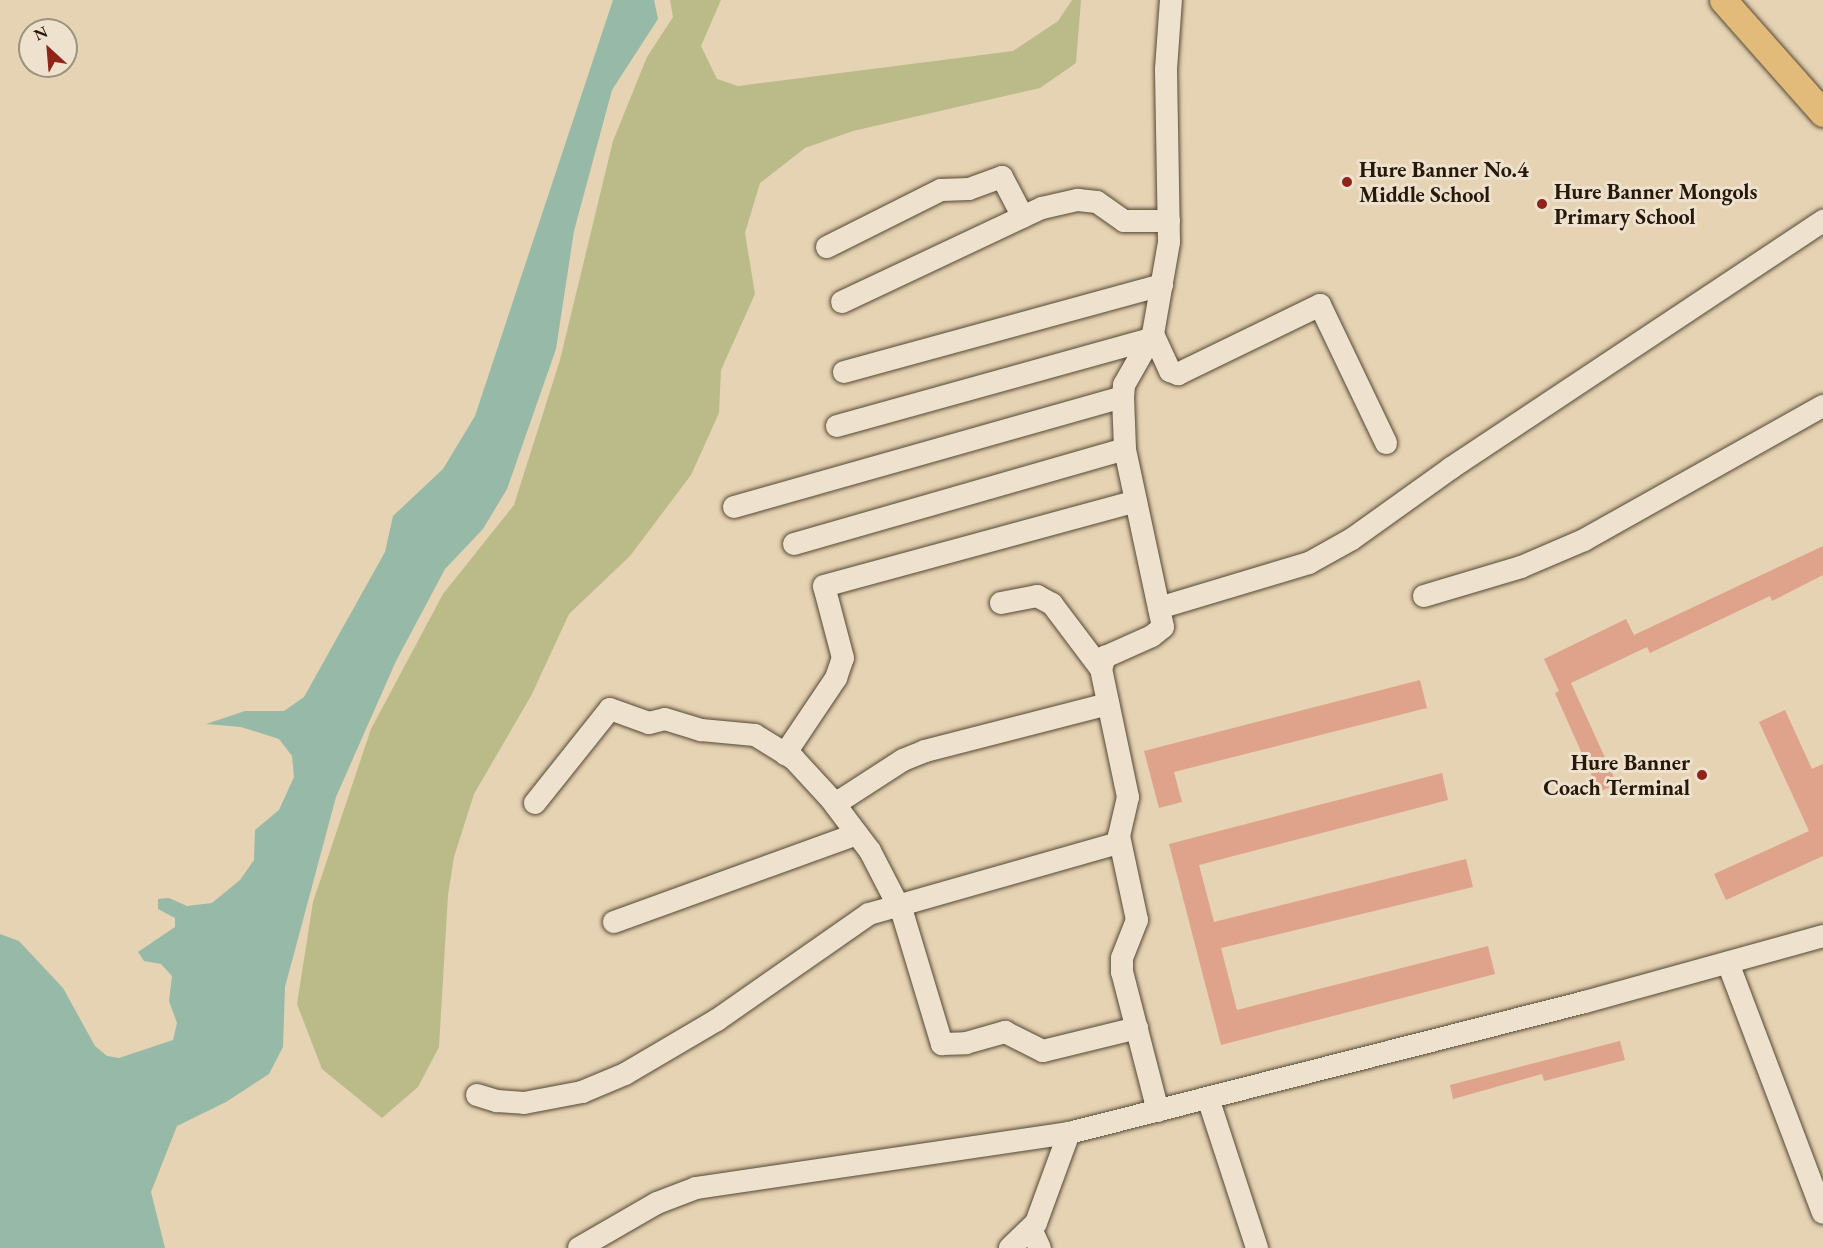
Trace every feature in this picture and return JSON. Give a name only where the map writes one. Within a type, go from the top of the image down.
[{"type":"main road","points":[[1723,0],[1823,113]]},
{"type":"street","points":[[1101,669],[1105,657],[1152,636],[1163,627],[1125,449],[1123,397],[1124,385],[1152,337],[1162,285],[1169,221],[1166,69],[1171,0]]},
{"type":"street","points":[[827,247],[941,190],[969,189],[1002,177],[1023,217]]},
{"type":"street","points":[[842,303],[1023,217],[1078,200],[1097,202],[1124,221],[1169,221]]},
{"type":"street","points":[[1159,608],[1309,563],[1352,539],[1450,468],[1823,221]]},
{"type":"street","points":[[844,372],[1162,285]]},
{"type":"street","points":[[1152,337],[1170,371],[1178,374],[1320,304],[1386,443]]},
{"type":"street","points":[[837,426],[1152,337]]},
{"type":"street","points":[[734,507],[1123,397]]},
{"type":"street","points":[[1424,596],[1521,567],[1584,540],[1823,406]]},
{"type":"street","points":[[794,544],[1125,449]]},
{"type":"street","points":[[785,754],[836,678],[843,658],[824,586],[1136,501]]},
{"type":"street","points":[[1001,603],[1037,596],[1052,604],[1101,669],[1128,797],[1119,843],[1137,920],[1122,958],[1158,1111]]},
{"type":"street","points":[[834,804],[903,760],[925,751],[1108,704]]},
{"type":"street","points":[[535,803],[610,709],[649,723],[665,719],[701,730],[755,735],[785,754],[834,804],[857,834],[897,906],[915,952],[942,1044],[966,1042],[1005,1032],[1043,1051],[1137,1028]]},
{"type":"street","points":[[614,922],[857,834]]},
{"type":"street","points":[[477,1095],[497,1101],[524,1103],[582,1092],[626,1074],[717,1020],[869,914],[1119,843]]},
{"type":"street","points":[[579,1248],[657,1203],[696,1188],[1069,1133],[1822,939]]},
{"type":"street","points":[[1728,963],[1823,1213]]},
{"type":"street","points":[[1208,1098],[1257,1248]]},
{"type":"street","points":[[1010,1248],[1035,1239],[1069,1133]]},
{"type":"green space","points":[[670,0],[721,0],[701,46],[717,79],[738,86],[1013,51],[1058,21],[1072,0],[1081,0],[1076,63],[1040,88],[853,131],[805,148],[760,183],[745,233],[755,294],[721,370],[719,413],[691,475],[630,556],[569,614],[532,694],[474,794],[454,857],[448,895],[439,1047],[418,1087],[382,1118],[322,1069],[297,1004],[313,902],[371,729],[443,594],[514,505],[560,360],[613,141],[647,57],[673,17]]},
{"type":"shaded area","points":[[613,0],[654,0],[658,19],[612,90],[574,231],[556,349],[507,489],[483,529],[445,569],[396,661],[336,797],[285,987],[283,1047],[269,1074],[226,1102],[177,1126],[151,1192],[165,1248],[0,1248],[0,934],[19,941],[63,988],[95,1046],[107,1056],[119,1058],[173,1040],[177,1023],[169,1001],[172,976],[161,964],[144,961],[138,952],[175,927],[175,918],[158,909],[158,899],[169,898],[187,906],[212,903],[240,880],[254,860],[255,830],[279,810],[294,777],[292,756],[279,739],[241,727],[206,724],[245,711],[284,711],[304,697],[385,552],[393,516],[443,469],[475,416]]},
{"type":"building","points":[[1823,546],[1823,575],[1772,601],[1770,596],[1650,653],[1647,647],[1571,683],[1617,784],[1599,792],[1555,693],[1559,691],[1544,659],[1626,619],[1634,635]]},
{"type":"building","points":[[1420,680],[1427,708],[1174,772],[1182,802],[1159,808],[1144,751]]},
{"type":"building","points":[[1785,710],[1812,769],[1823,764],[1823,856],[1726,900],[1714,874],[1809,831],[1759,722]]},
{"type":"building","points":[[1442,773],[1448,800],[1199,865],[1214,922],[1466,859],[1473,887],[1221,948],[1237,1010],[1488,946],[1495,974],[1221,1045],[1169,844]]},
{"type":"building","points":[[1620,1041],[1625,1060],[1544,1081],[1542,1074],[1453,1099],[1450,1085]]},
{"type":"place","name":"Hure Banner No.4 Middle School","points":[[1347,182]]},
{"type":"place","name":"Hure Banner Mongols Primary School","points":[[1542,204]]},
{"type":"place","name":"Hure Banner Coach Terminal","points":[[1702,775]]}]
